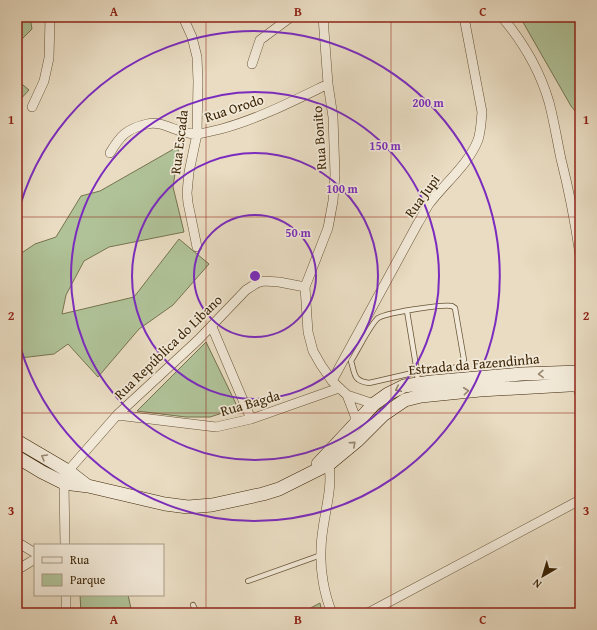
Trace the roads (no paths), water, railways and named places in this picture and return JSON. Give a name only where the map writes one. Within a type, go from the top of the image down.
[{"type":"main road","name":"Estrada da Fazendinha","points":[[328,459],[354,425],[374,404],[388,394],[417,378],[580,372]]},
{"type":"main road","name":"Estrada da Fazendinha","points":[[17,456],[42,472],[66,477],[88,486],[165,504],[188,507],[212,505],[263,494],[295,482],[328,459],[352,445],[383,415],[405,400],[421,396],[480,390],[577,385]]},
{"type":"main road","name":"Estrada da Fazendinha","points":[[17,441],[66,477]]},
{"type":"street","points":[[32,107],[44,81],[49,58],[50,17]]},
{"type":"street","name":"Rua Escada","points":[[183,17],[192,37],[197,57],[197,134],[189,172],[187,193],[197,247]]},
{"type":"street","points":[[252,64],[260,40],[291,17]]},
{"type":"street","name":"Rua Bonito","points":[[324,17],[328,84],[333,117],[336,174],[328,228],[305,287],[308,332],[313,350],[332,380],[347,395]]},
{"type":"street","name":"Rua Jupi","points":[[332,380],[418,223],[429,205],[459,170],[472,152],[478,139],[482,112],[464,17]]},
{"type":"street","points":[[502,17],[534,64],[549,103],[569,190],[580,255]]},
{"type":"street","name":"Rua Orodo","points":[[110,153],[120,137],[126,132],[148,123],[156,123],[184,132],[197,134],[236,125],[285,105],[328,84]]},
{"type":"street","name":"Rua República do Libano","points":[[66,477],[117,416],[212,326],[246,290],[264,280],[305,287]]},
{"type":"street","points":[[212,326],[251,419]]},
{"type":"street","name":"Rua Bagda","points":[[117,416],[216,427],[251,419],[339,388]]},
{"type":"street","points":[[347,395],[374,404]]},
{"type":"street","points":[[347,395],[355,416],[354,425]]},
{"type":"street","points":[[328,459],[330,487],[320,550],[323,579],[332,613]]},
{"type":"street","points":[[65,544],[66,477]]},
{"type":"street","points":[[368,613],[580,500]]},
{"type":"street","points":[[17,542],[34,552]]},
{"type":"street","points":[[17,570],[34,560]]},
{"type":"street","points":[[66,596],[66,613]]},
{"type":"lane","points":[[450,305],[455,308],[464,360],[460,367],[417,378],[369,383],[361,382],[356,378],[351,361],[380,316],[450,305]]},
{"type":"lane","points":[[406,311],[417,378]]},
{"type":"lane","points":[[577,385],[580,400]]},
{"type":"lane","points":[[248,581],[321,554]]},
{"type":"lane","points":[[193,605],[197,613]]}]
